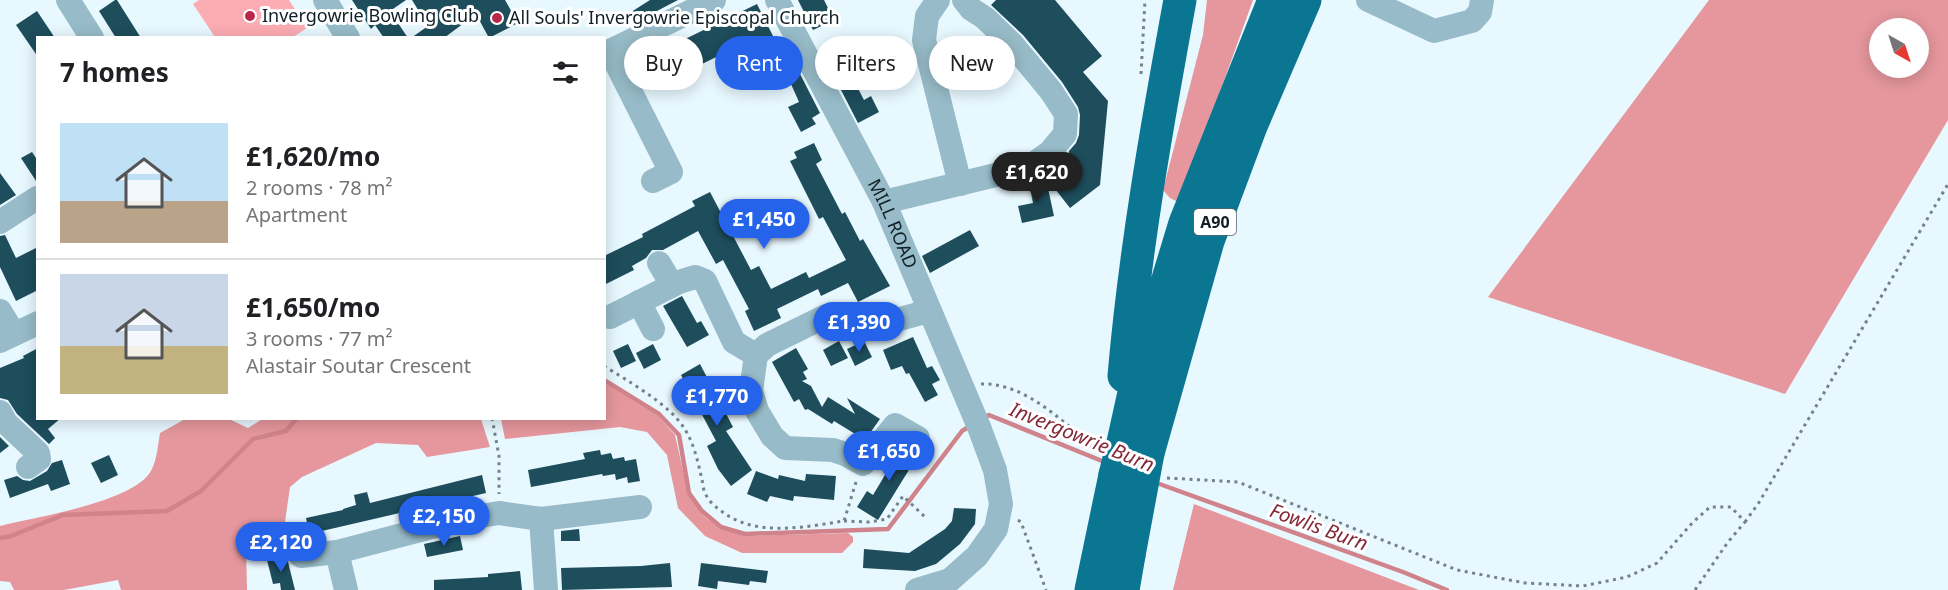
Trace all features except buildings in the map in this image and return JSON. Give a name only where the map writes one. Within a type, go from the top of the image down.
[{"type":"highway","points":[[1127,459],[1129,321],[1149,176],[1180,0]]},
{"type":"highway","name":"A90","points":[[1123,590],[1129,555],[1127,459],[1135,388],[1185,223],[1274,0]]},
{"type":"highway","name":"A90","points":[[1091,590],[1127,459],[1251,126],[1305,0]]},
{"type":"street","points":[[68,0],[91,36]]},
{"type":"street","points":[[325,0],[347,36]]},
{"type":"street","points":[[652,181],[671,172],[607,52],[714,0]]},
{"type":"street","name":"MILL ROAD","points":[[777,0],[884,202],[962,385],[995,470],[1001,504],[996,529],[977,556],[950,580],[917,590]]},
{"type":"street","points":[[938,0],[927,16],[924,40],[960,184]]},
{"type":"street","points":[[884,202],[1029,167],[1050,152],[1065,134],[1066,114],[1051,91],[1012,44],[985,18],[971,9],[964,0]]},
{"type":"street","points":[[1368,0],[1434,31],[1472,21],[1480,12],[1482,0]]},
{"type":"street","points":[[0,222],[36,199]]},
{"type":"street","points":[[659,263],[672,285]]},
{"type":"street","points":[[610,317],[672,285],[695,277],[705,281],[734,342],[756,355]]},
{"type":"street","points":[[639,302],[653,329]]},
{"type":"street","points":[[0,311],[7,338],[36,324]]},
{"type":"street","points":[[918,438],[895,425],[863,464],[846,454],[833,450],[785,448],[772,436],[757,411],[751,391],[756,355],[767,345],[826,316],[841,316],[885,324],[929,311]]},
{"type":"street","points":[[0,412],[6,423],[38,453],[39,459],[28,467]]},
{"type":"street","points":[[301,556],[337,552],[463,519],[499,513],[541,519],[639,507]]},
{"type":"street","points":[[541,519],[546,590]]},
{"type":"street","points":[[337,552],[346,590]]},
{"type":"path","points":[[1695,590],[1758,504],[1948,184]]},
{"type":"path","points":[[606,367],[651,397],[676,418],[684,428],[695,454],[705,493],[712,505],[725,515],[751,525],[771,528],[798,528],[844,521],[869,522],[887,519],[903,496],[925,517]]},
{"type":"path","points":[[962,385],[997,384],[1048,408],[1127,459],[1238,482],[1457,570],[1524,583],[1583,586],[1627,577],[1657,563],[1693,522],[1710,507],[1731,507],[1745,522]]},
{"type":"path","points":[[492,420],[499,456],[499,513]]},
{"type":"path","points":[[844,521],[848,503],[863,464]]},
{"type":"path","points":[[1001,504],[1021,522],[1046,590]]},
{"type":"shaded area","name":"Invergowrie Bowling Club","points":[[199,0],[289,0],[307,28],[295,36],[214,36],[193,4]]},
{"type":"shaded area","points":[[1207,0],[1253,0],[1180,203],[1170,198],[1163,190],[1203,35]]},
{"type":"shaded area","points":[[1709,0],[1948,0],[1948,120],[1785,394],[1488,297]]},
{"type":"shaded area","points":[[606,384],[658,416],[675,435],[688,493],[704,516],[718,527],[745,536],[848,533],[853,537],[853,542],[842,553],[742,553],[705,536],[678,508],[667,455],[647,432],[620,427],[505,439],[501,420],[606,420]]},
{"type":"shaded area","points":[[183,420],[231,420],[248,428],[261,420],[481,420],[490,447],[427,457],[418,445],[376,443],[302,477],[290,487],[285,522],[246,546],[247,590],[121,590],[118,580],[64,590],[14,590],[10,582],[0,581],[0,526],[60,513],[127,491],[143,481],[152,469],[160,433]]},
{"type":"shaded area","points":[[1194,504],[1419,590],[1173,590]]},
{"type":"waterway","name":"Invergowrie Burn","points":[[606,381],[659,414],[679,435],[689,493],[702,511],[721,527],[745,534],[888,529],[962,431],[972,425]]},
{"type":"waterway","name":"Invergowrie Burn","points":[[984,418],[989,415],[1107,463]]},
{"type":"waterway","name":"Invergowrie Burn","points":[[0,538],[11,536],[63,515],[167,511],[201,491],[253,439],[286,431],[295,420]]},
{"type":"waterway","name":"Fowlis Burn","points":[[1154,482],[1447,590]]},
{"type":"place","name":"Invergowrie Bowling Club","points":[[250,16]]},
{"type":"place","name":"All Souls' Invergowrie Episcopal Church","points":[[497,18]]}]
